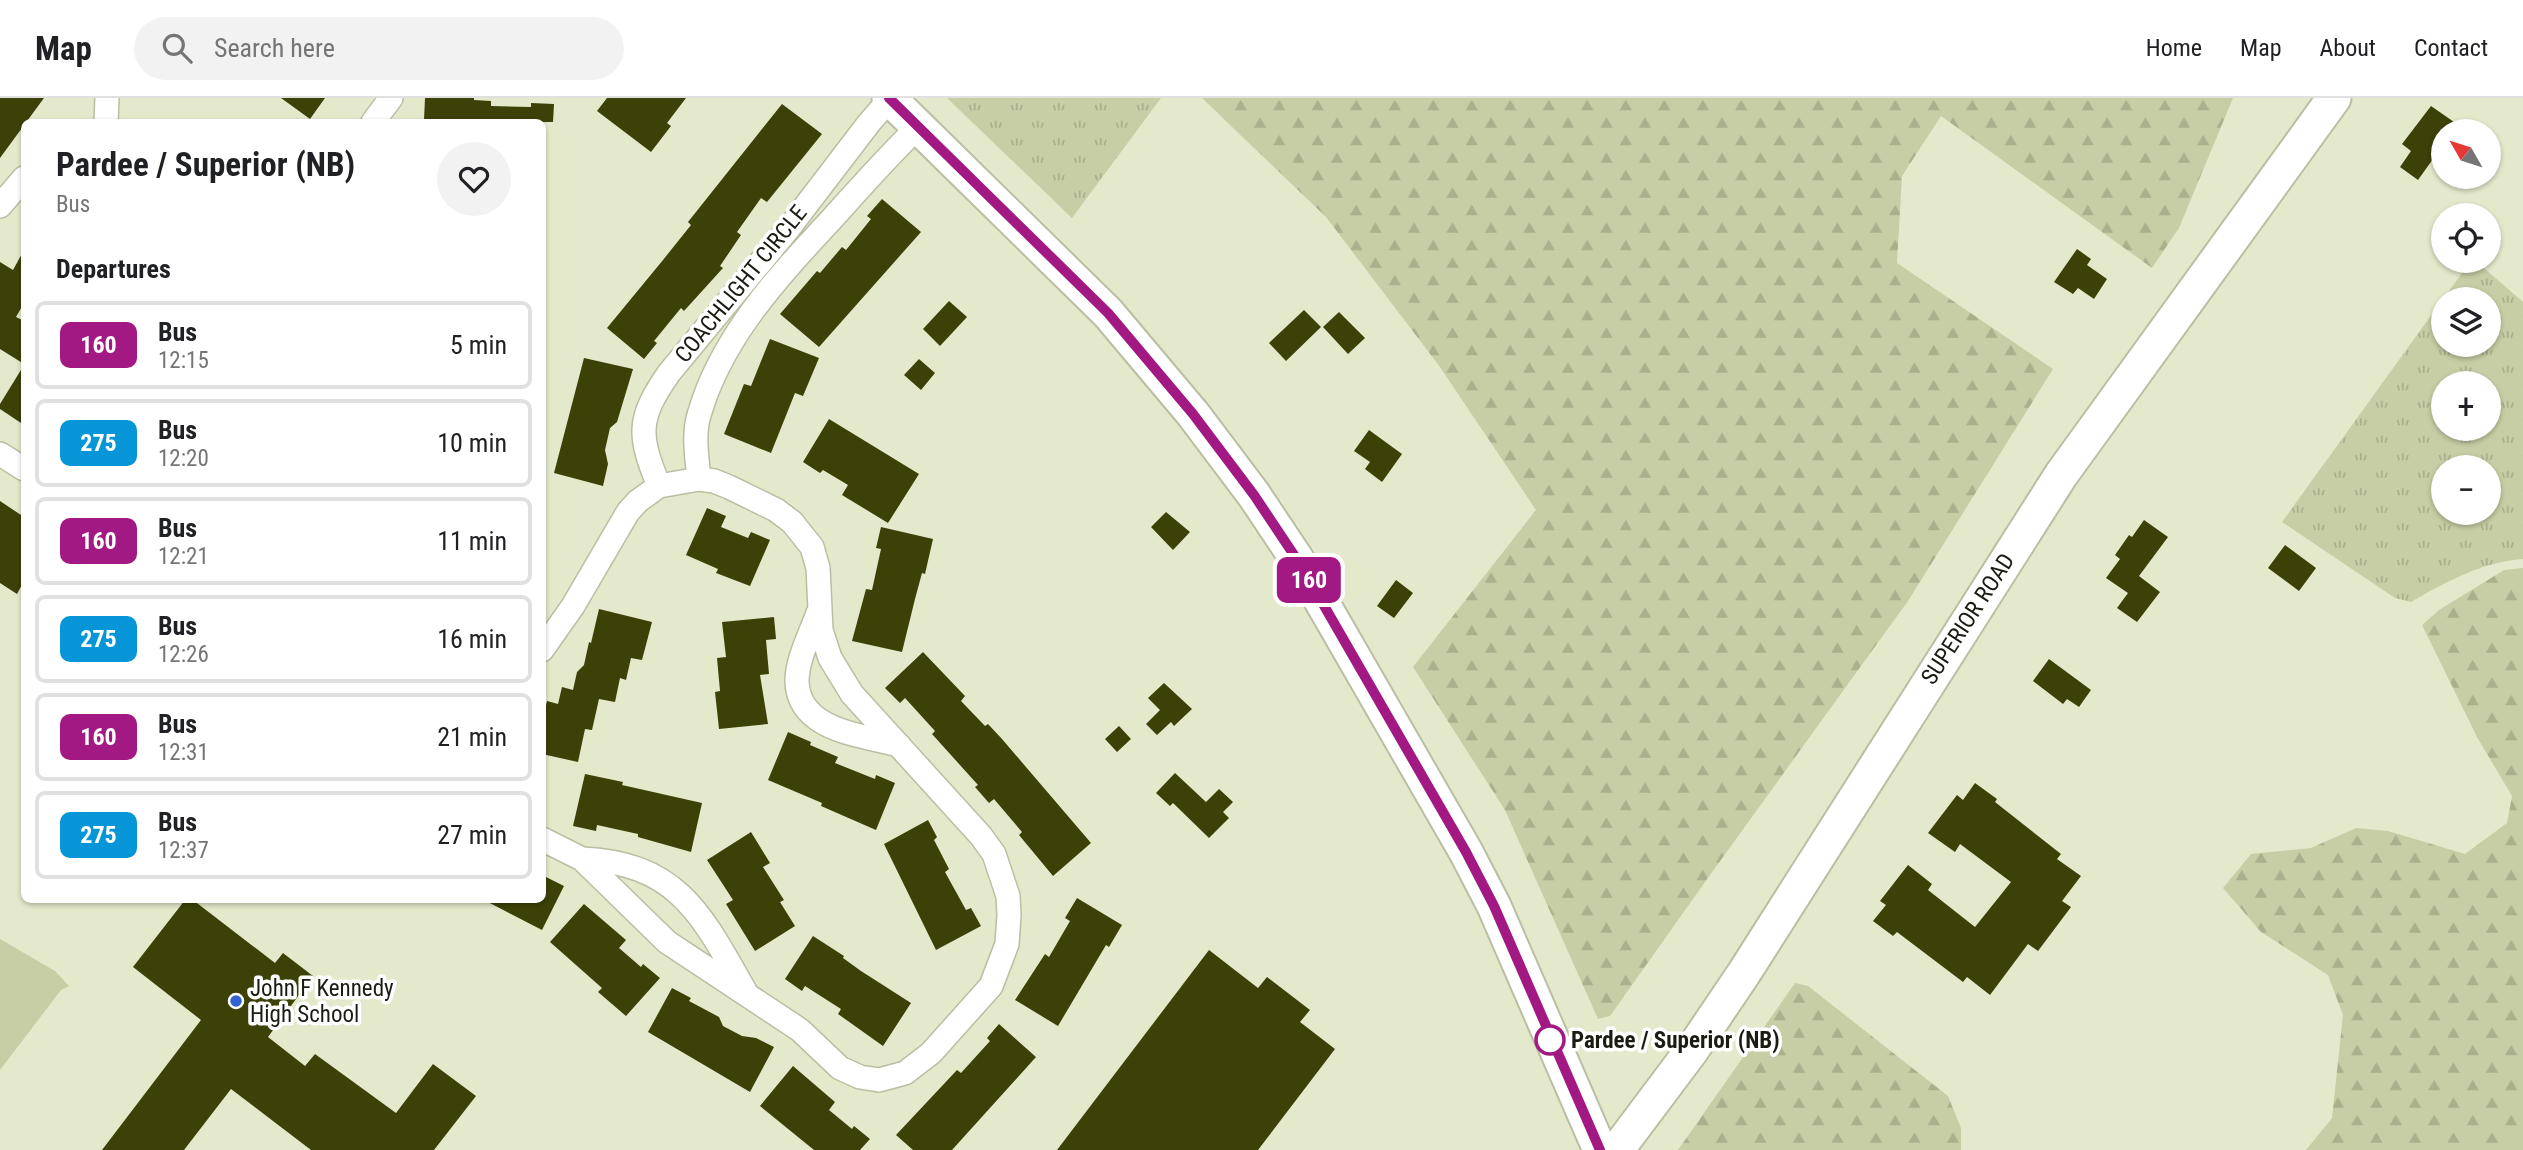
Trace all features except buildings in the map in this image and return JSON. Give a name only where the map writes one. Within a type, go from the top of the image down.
[{"type":"main road","points":[[890,98],[1108,313],[1193,414],[1254,495],[1300,564],[1466,852],[1494,906],[1600,1150]]},
{"type":"main road","name":"SUPERIOR ROAD","points":[[1617,1150],[1684,1060],[1751,962],[2061,475],[2334,98]]},
{"type":"street","points":[[106,119],[107,98]]},
{"type":"street","points":[[375,119],[391,98]]},
{"type":"street","name":"COACHLIGHT CIRCLE","points":[[659,486],[645,453],[642,429],[654,394],[668,373],[788,229],[890,98]]},
{"type":"street","name":"COACHLIGHT CIRCLE","points":[[699,479],[696,445],[698,417],[720,361],[736,334],[802,250],[918,127]]},
{"type":"street","points":[[0,206],[21,182]]},
{"type":"street","points":[[0,454],[21,467]]},
{"type":"street","points":[[546,644],[580,596],[628,512],[659,486],[699,479],[714,481],[776,510],[804,534],[812,547],[818,568],[821,630],[839,676],[994,854],[1008,896],[1009,929],[1002,961],[991,986],[940,1044],[914,1068],[892,1078],[879,1080],[860,1077],[840,1068],[800,1030],[667,942],[582,859],[546,841]]},
{"type":"street","points":[[820,608],[797,679],[799,696],[807,712],[830,727],[899,745]]},
{"type":"street","points":[[582,859],[609,860],[629,865],[666,883],[695,909],[708,925],[748,995]]},
{"type":"green space","points":[[947,98],[1161,98],[1072,218]]},
{"type":"green space","points":[[1202,98],[2233,98],[2179,228],[2152,268],[1941,116],[1902,176],[1897,263],[2053,369],[1908,601],[1610,1016],[1598,1019],[1505,810],[1413,667],[1536,510],[1440,367],[1326,217]]},
{"type":"green space","points":[[2462,273],[2490,273],[2523,302],[2523,559],[2478,569],[2411,602],[2395,598],[2282,522],[2431,316],[2431,357],[2501,357],[2501,287],[2452,287]]},
{"type":"green space","points":[[2523,568],[2523,1150],[2306,1150],[2332,1118],[2343,1015],[2328,975],[2261,932],[2223,888],[2251,854],[2311,848],[2356,828],[2388,831],[2465,854],[2507,823],[2512,796],[2477,737],[2422,625],[2439,610],[2504,570]]},
{"type":"green space","points":[[0,939],[55,971],[69,986],[61,990],[0,1070]]},
{"type":"green space","points":[[1795,983],[1808,986],[1948,1096],[1961,1128],[1961,1150],[1678,1150]]},
{"type":"bus line","name":"160","points":[[889,98],[1108,313],[1193,414],[1254,495],[1300,564],[1466,852],[1494,906],[1600,1150]]},
{"type":"place","name":"John F Kennedy High School","points":[[236,1001]]},
{"type":"place","name":"Pardee / Superior (NB)","points":[[1550,1040]]}]
